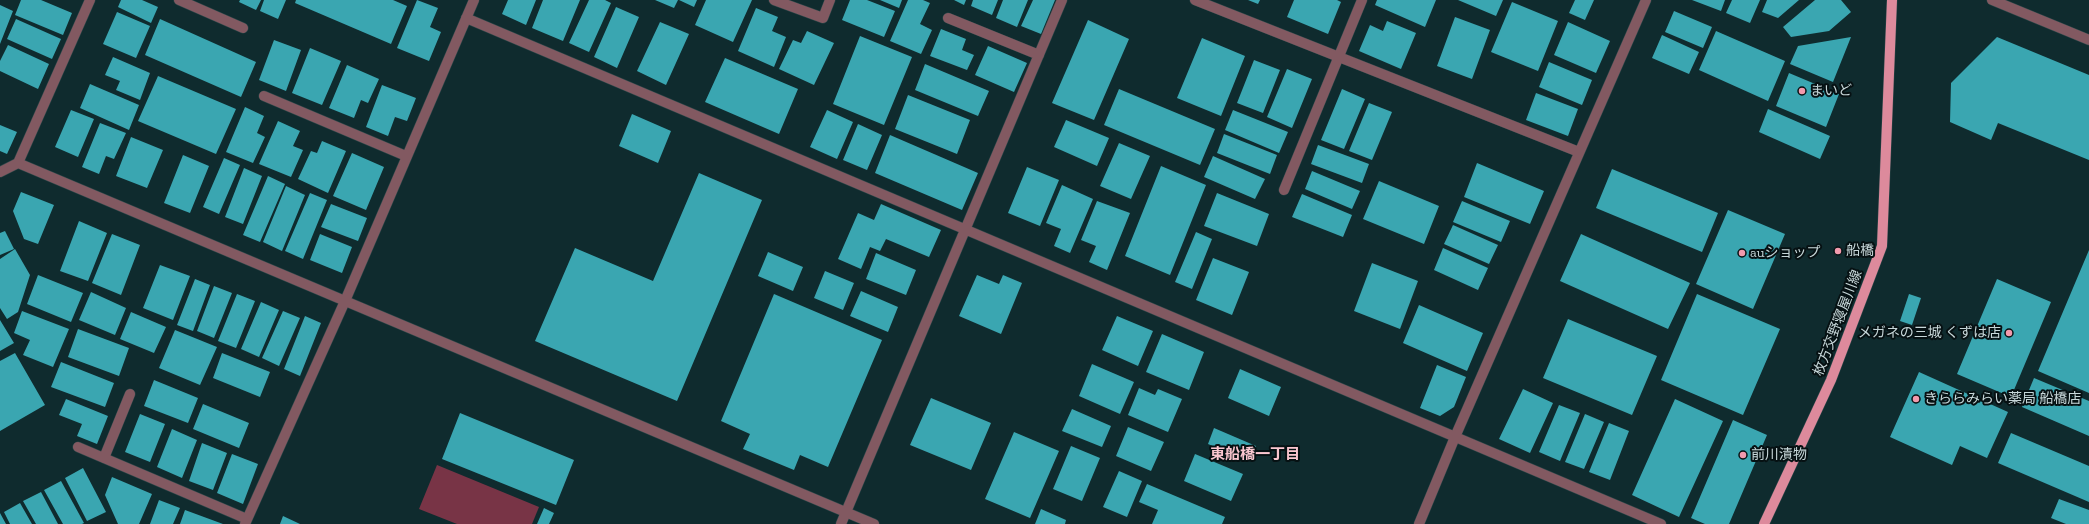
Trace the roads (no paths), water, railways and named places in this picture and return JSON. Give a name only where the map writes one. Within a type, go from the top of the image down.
[{"type":"main road","name":"枚方交野寝屋川線","points":[[1764,524],[1831,380],[1882,246],[1892,0]]},
{"type":"street","points":[[0,172],[18,163],[90,0]]},
{"type":"street","points":[[179,0],[243,28]]},
{"type":"street","points":[[78,447],[246,521],[345,300],[474,0]]},
{"type":"street","points":[[774,0],[823,18],[830,0]]},
{"type":"street","points":[[841,524],[1062,0]]},
{"type":"street","points":[[1195,0],[1579,152]]},
{"type":"street","points":[[1284,190],[1337,57],[1362,0]]},
{"type":"street","points":[[1419,524],[1455,437],[1646,0]]},
{"type":"street","points":[[1992,0],[2089,40]]},
{"type":"street","points":[[466,18],[1661,524]]},
{"type":"street","points":[[948,18],[1038,55]]},
{"type":"street","points":[[264,96],[406,156]]},
{"type":"street","points":[[18,163],[874,524]]},
{"type":"street","points":[[104,458],[130,394]]},
{"type":"place","name":"まいど","points":[[1802,91]]},
{"type":"place","name":"船橋","points":[[1838,251]]},
{"type":"place","name":"auショップ","points":[[1742,253]]},
{"type":"place","name":"メガネの三城 くずは店","points":[[2009,333]]},
{"type":"place","name":"きららみらい薬局 船橋店","points":[[1916,399]]},
{"type":"place","name":"前川漬物","points":[[1743,455]]},
{"type":"district","name":"東船橋一丁目","points":[[1255,455]]}]
